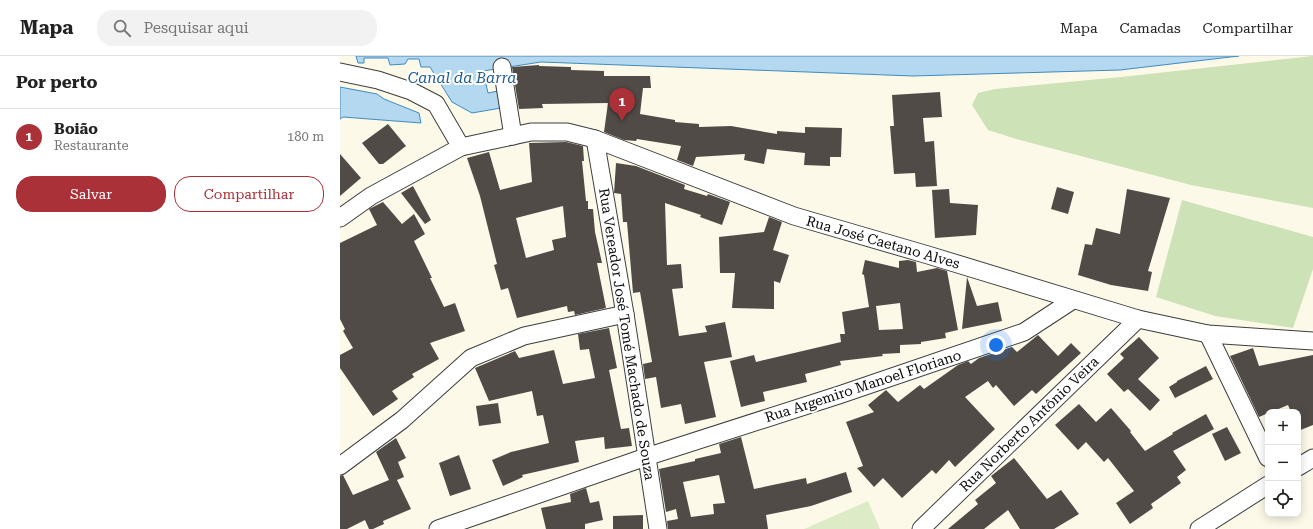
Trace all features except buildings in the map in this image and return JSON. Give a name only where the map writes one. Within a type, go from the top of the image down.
[{"type":"street","points":[[502,67],[513,136]]},
{"type":"street","points":[[340,72],[378,80],[410,91],[436,104],[461,147]]},
{"type":"street","name":"Rua José Caetano Alves","points":[[340,218],[371,196],[461,147],[530,132],[567,132],[595,139],[794,216],[1138,319],[1208,334],[1313,340]]},
{"type":"street","name":"Rua Vereador José Tomé Machado de Souza","points":[[595,139],[626,314],[646,457],[658,529]]},
{"type":"street","name":"Rua Argemiro Manoel Floriano","points":[[438,529],[646,457],[839,395],[1024,332],[1073,300]]},
{"type":"street","points":[[340,466],[402,420],[471,358],[524,336],[626,314]]},
{"type":"street","name":"Rua Norberto Antônio Veira","points":[[921,529],[1138,319]]},
{"type":"street","points":[[1208,334],[1265,452]]},
{"type":"street","points":[[1301,465],[1313,458]]},
{"type":"street","points":[[1199,529],[1265,487]]},
{"type":"green space","points":[[1313,56],[1313,208],[1191,185],[1016,139],[988,130],[972,105],[978,93],[995,89]]},
{"type":"green space","points":[[1182,200],[1313,237],[1313,269],[1293,328],[1215,316],[1156,297]]},
{"type":"green space","points":[[868,501],[880,529],[804,529]]},
{"type":"water","name":"Canal da Barra","points":[[356,56],[1239,56],[1120,70],[913,76],[541,62],[483,71],[488,93],[503,90],[501,108],[472,113],[452,102],[430,67],[421,67],[419,59],[408,59],[405,64],[390,65],[388,58],[364,58],[364,63],[358,63]]},
{"type":"water","points":[[340,87],[377,94],[384,99],[419,113],[421,123],[343,117],[340,119]]},
{"type":"place","name":"Boião","points":[[622,121]]}]
